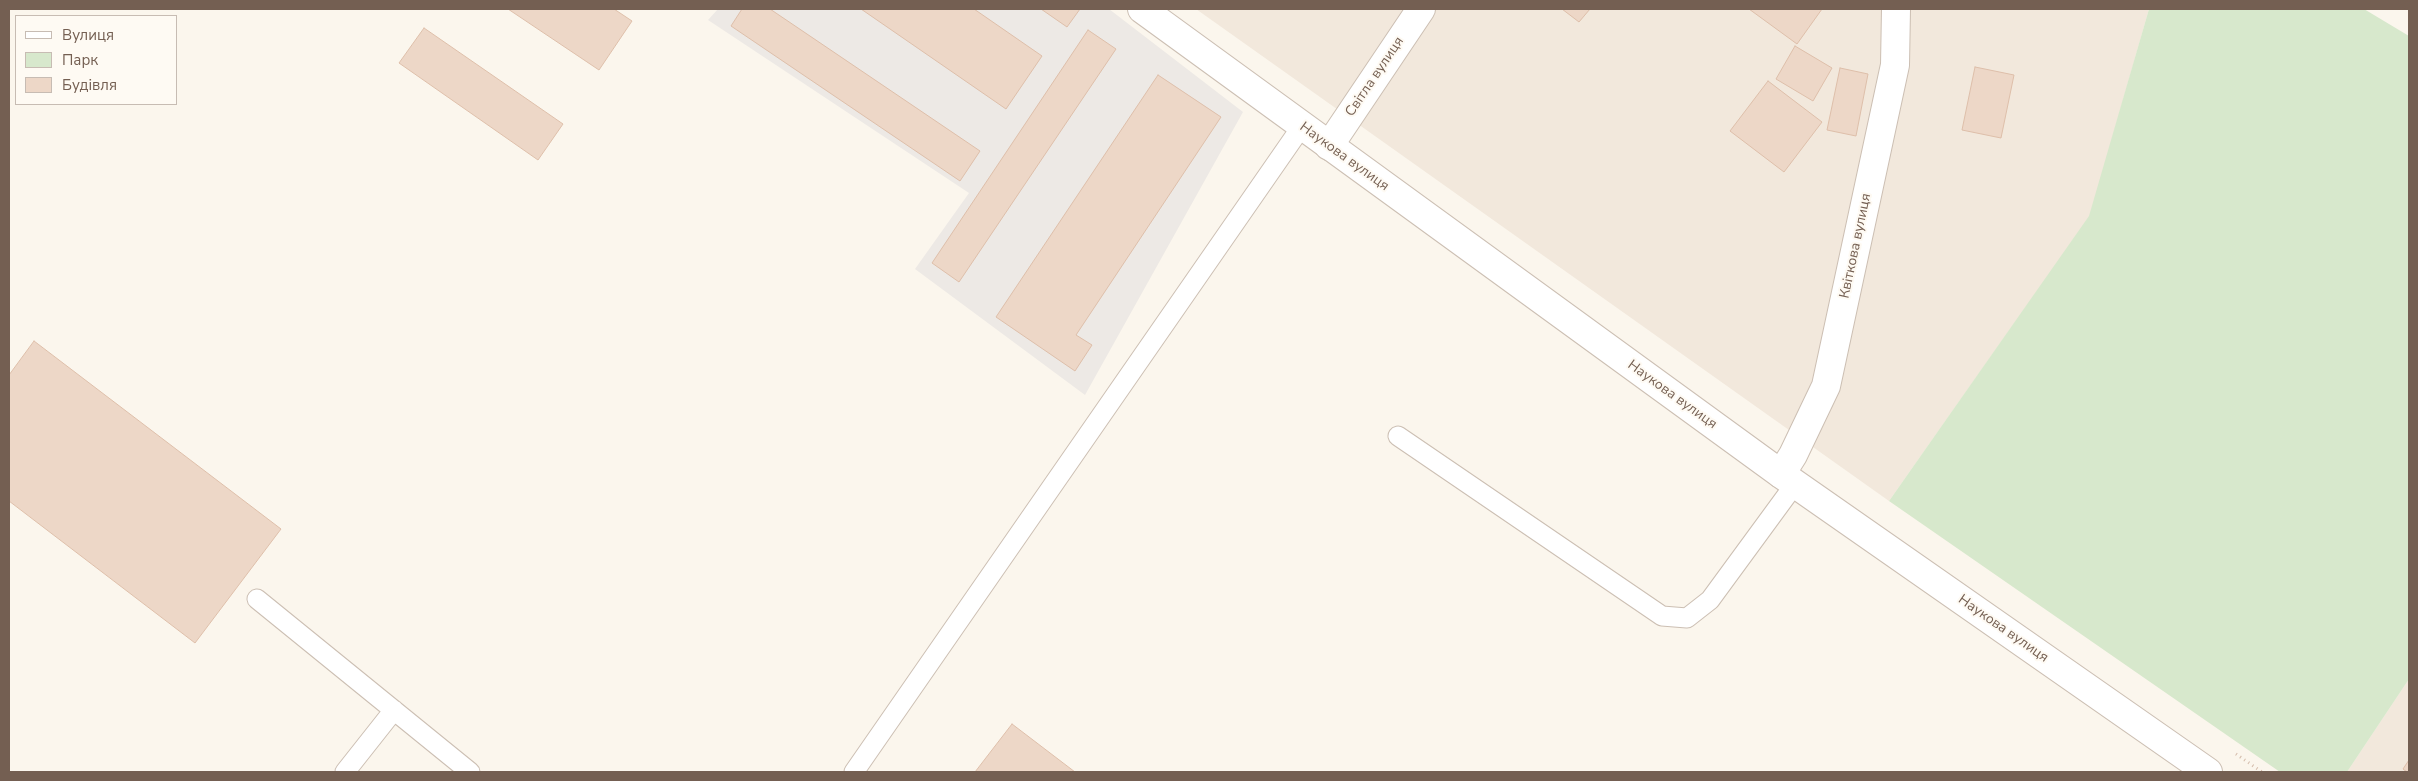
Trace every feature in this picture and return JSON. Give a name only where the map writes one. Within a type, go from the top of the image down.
[{"type":"street","name":"Наукова вулиця","points":[[1142,9],[1788,479],[2208,772]]},
{"type":"street","name":"Світла вулиця","points":[[1329,146],[1421,9]]},
{"type":"street","name":"Квіткова вулиця","points":[[1788,479],[1793,455],[1826,386],[1895,65],[1896,9]]},
{"type":"lane","points":[[854,772],[1302,126]]},
{"type":"lane","points":[[1398,436],[1662,616],[1687,618],[1710,600],[1788,479]]},
{"type":"lane","points":[[257,599],[470,772]]},
{"type":"lane","points":[[345,772],[394,710]]},
{"type":"shaded area","points":[[718,9],[1109,9],[1243,112],[1085,395],[915,269],[969,193],[708,20]]},
{"type":"shaded area","points":[[1196,9],[2149,9],[2090,216],[1889,501]]},
{"type":"shaded area","points":[[2409,679],[2409,772],[2347,772]]},
{"type":"green space","points":[[2149,9],[2364,9],[2409,36],[2409,679],[2347,772],[2280,772],[1889,501],[2089,216]]},
{"type":"building","points":[[508,9],[614,9],[632,21],[599,70]]},
{"type":"building","points":[[742,9],[770,9],[980,151],[960,181],[731,26]]},
{"type":"building","points":[[861,9],[974,9],[1042,56],[1006,109]]},
{"type":"building","points":[[1041,9],[1080,9],[1067,27]]},
{"type":"building","points":[[1562,9],[1590,9],[1579,22]]},
{"type":"building","points":[[1749,9],[1822,9],[1797,44]]},
{"type":"building","points":[[424,28],[563,124],[538,160],[399,63]]},
{"type":"building","points":[[1088,30],[1116,49],[959,282],[932,263]]},
{"type":"building","points":[[1795,46],[1832,68],[1813,101],[1776,79]]},
{"type":"building","points":[[1975,67],[2014,75],[2001,138],[1962,130]]},
{"type":"building","points":[[1840,68],[1868,74],[1856,136],[1827,130]]},
{"type":"building","points":[[1158,75],[1221,117],[1076,335],[1092,345],[1075,371],[996,317]]},
{"type":"building","points":[[1768,81],[1822,122],[1784,172],[1730,131]]},
{"type":"building","points":[[34,341],[281,529],[195,643],[9,501],[9,375]]},
{"type":"building","points":[[1012,724],[1075,772],[975,772]]},
{"type":"building","points":[[2409,760],[2409,772],[2407,772],[2403,769]]}]
